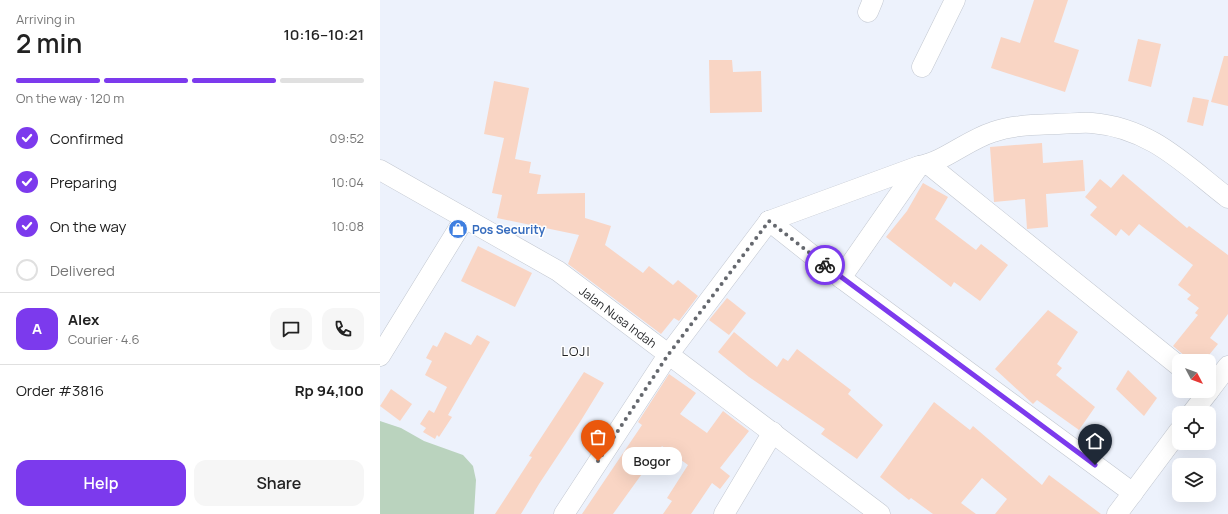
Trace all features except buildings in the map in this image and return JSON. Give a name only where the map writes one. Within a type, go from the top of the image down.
[{"type":"street","points":[[922,67],[955,0]]},
{"type":"street","points":[[564,514],[668,355],[769,221],[923,165],[972,139],[994,131],[1019,126],[1092,123],[1128,130],[1159,144],[1228,198]]},
{"type":"street","points":[[841,278],[923,165]]},
{"type":"street","points":[[923,165],[1172,361]]},
{"type":"street","name":"Jalan Nusa Indah","points":[[380,170],[558,271],[880,514]]},
{"type":"street","points":[[380,356],[465,218]]},
{"type":"street","points":[[769,221],[841,278],[1133,493]]},
{"type":"street","points":[[1216,382],[1228,366]]},
{"type":"street","points":[[1197,406],[1204,398]]},
{"type":"street","points":[[724,514],[773,432]]},
{"type":"street","points":[[1117,514],[1172,440]]},
{"type":"green space","points":[[380,421],[401,428],[424,441],[463,455],[473,466],[476,480],[474,514],[380,514]]},
{"type":"way so far","points":[[598,461],[668,355],[769,221],[825,265]]},
{"type":"place","name":"Pos Security","points":[[458,229]]},
{"type":"place","name":"Bogor","points":[[598,461]]},
{"type":"district","name":"LOJI","points":[[576,351]]},
{"type":"route","points":[[825,265],[1095,465]]}]
